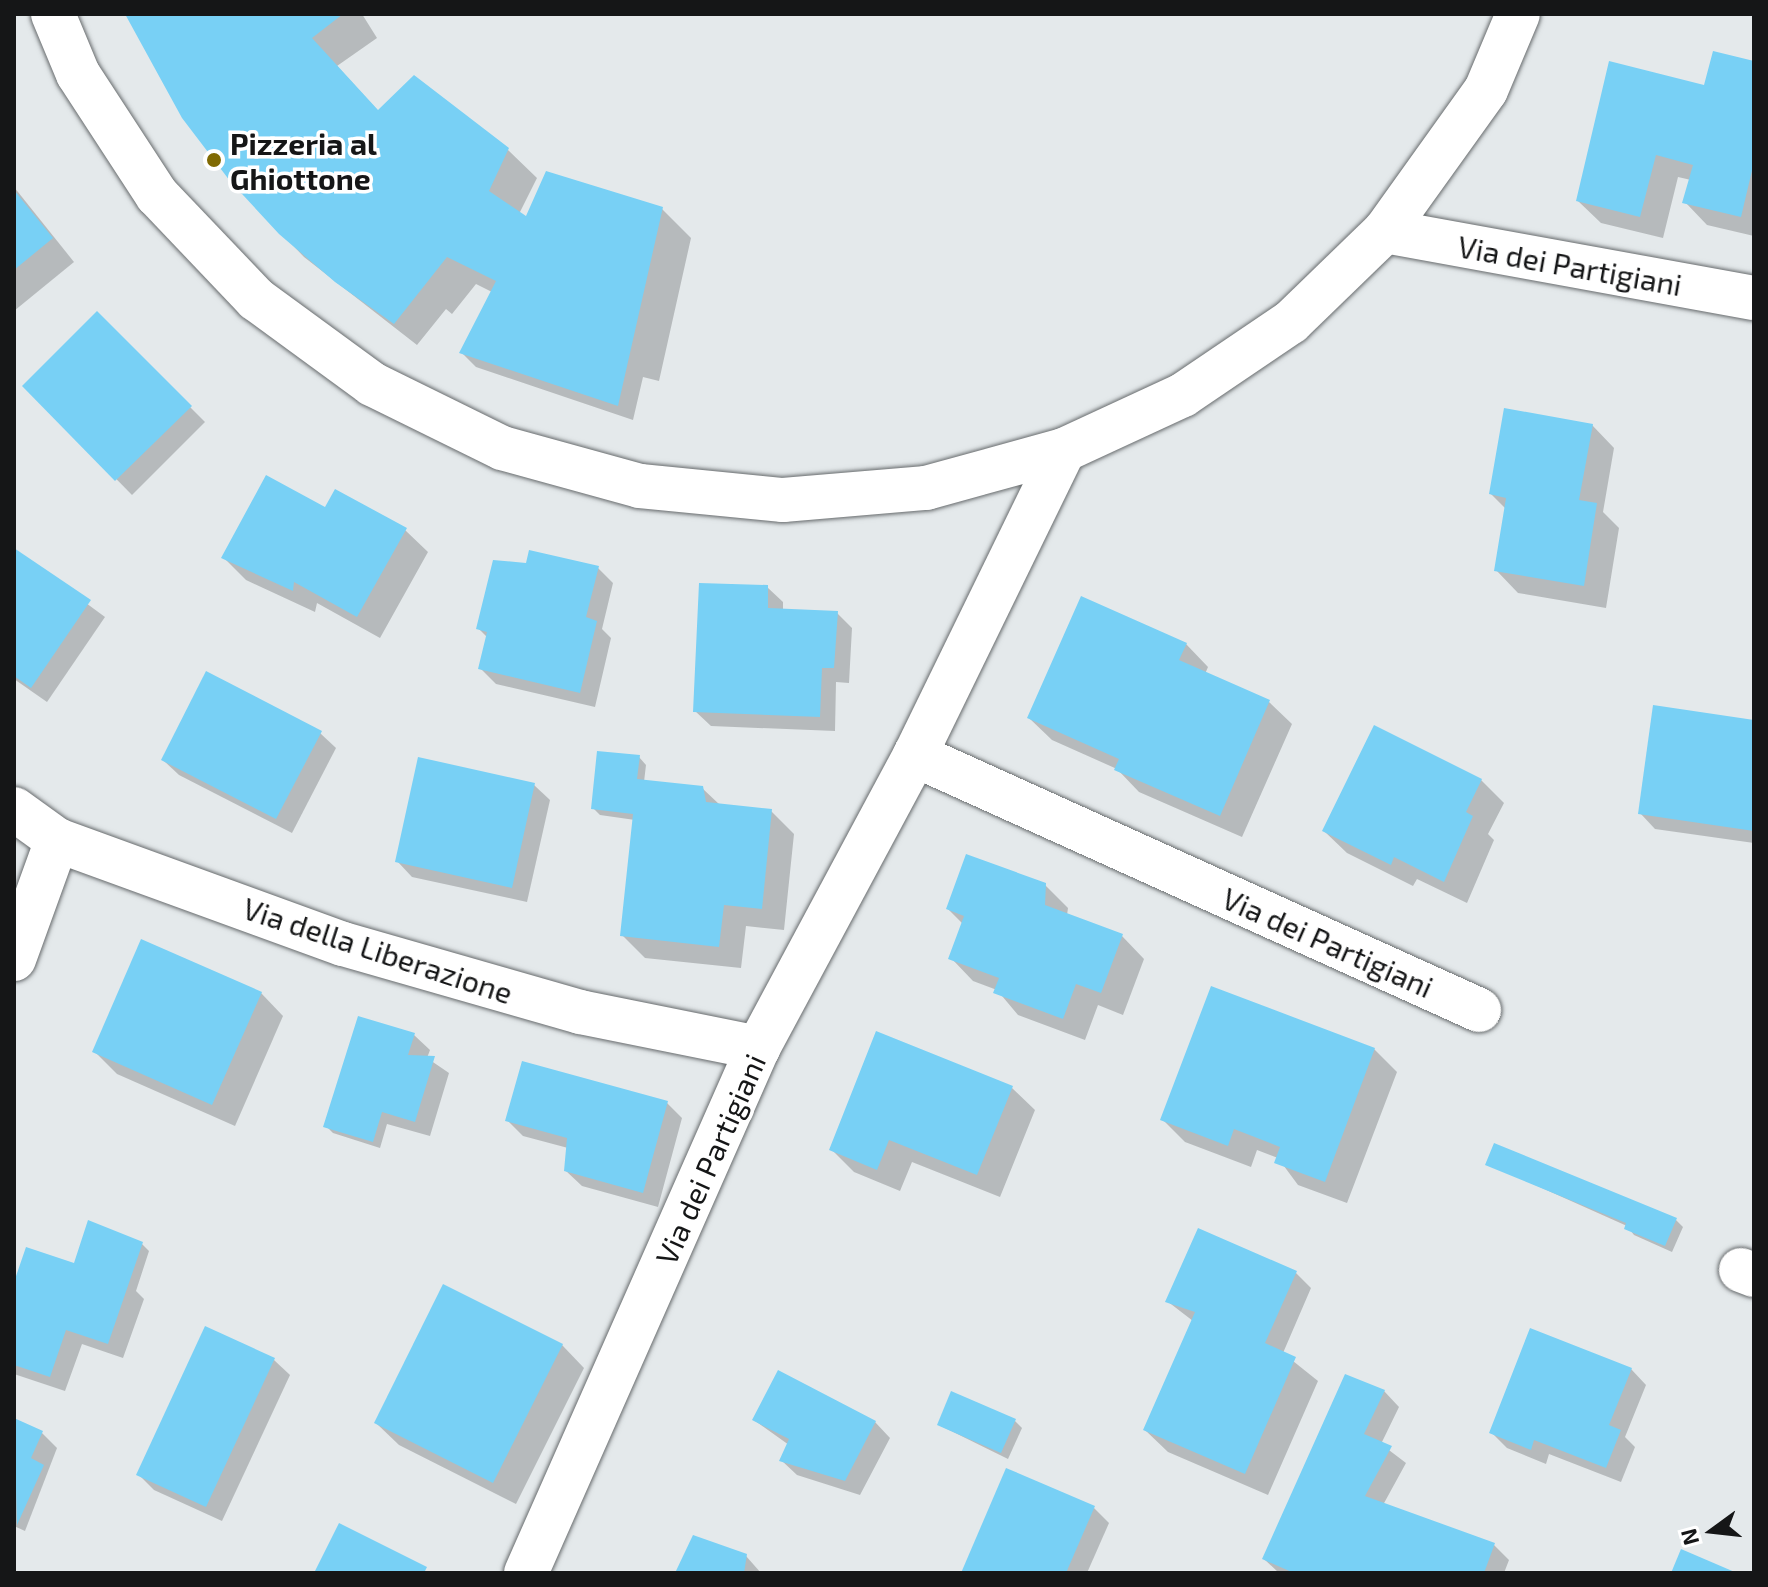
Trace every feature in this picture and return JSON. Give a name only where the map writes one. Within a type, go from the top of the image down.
[{"type":"street","points":[[53,14],[78,74],[157,195],[256,299],[372,384],[502,448],[640,486],[783,500],[926,488],[1064,450],[1183,395],[1291,322],[1385,231],[1486,90],[1518,14]]},
{"type":"street","name":"Via dei Partigiani","points":[[1385,231],[1754,298]]},
{"type":"street","name":"Via dei Partigiani","points":[[526,1573],[758,1048],[915,755],[1064,450]]},
{"type":"street","name":"Via dei Partigiani","points":[[915,755],[1479,1010]]},
{"type":"street","name":"Via della Liberazione","points":[[14,809],[57,840],[343,944],[580,1012],[758,1048]]},
{"type":"street","points":[[14,959],[57,840]]},
{"type":"building","points":[[125,14],[343,14],[312,38],[378,110],[414,75],[509,148],[489,191],[526,216],[546,171],[663,207],[618,406],[459,353],[496,281],[447,257],[394,324],[335,282],[279,234],[230,181],[182,118]]},
{"type":"building","points":[[1713,51],[1754,61],[1754,162],[1741,217],[1682,203],[1693,165],[1656,155],[1640,217],[1576,201],[1609,61],[1704,85]]},
{"type":"building","points":[[14,190],[53,238],[14,270]]},
{"type":"building","points":[[97,311],[192,406],[115,481],[22,386]]},
{"type":"building","points":[[1504,408],[1593,424],[1579,500],[1597,503],[1584,586],[1494,571],[1506,498],[1489,494]]},
{"type":"building","points":[[266,475],[325,507],[335,489],[407,528],[357,617],[294,582],[293,591],[221,558]]},
{"type":"building","points":[[14,548],[91,600],[31,688],[14,676]]},
{"type":"building","points":[[529,550],[599,566],[586,617],[597,621],[580,693],[478,669],[487,632],[476,629],[493,560],[526,563]]},
{"type":"building","points":[[699,583],[768,585],[768,608],[838,611],[834,668],[822,668],[820,717],[693,712]]},
{"type":"building","points":[[1081,596],[1187,643],[1179,660],[1270,700],[1220,816],[1114,770],[1119,759],[1027,718]]},
{"type":"building","points":[[206,671],[322,731],[276,819],[161,760]]},
{"type":"building","points":[[1653,705],[1754,720],[1754,831],[1638,814]]},
{"type":"building","points":[[1374,725],[1482,779],[1466,812],[1473,816],[1444,882],[1394,857],[1391,865],[1322,831]]},
{"type":"building","points":[[597,751],[640,755],[637,779],[703,786],[706,802],[772,809],[762,909],[724,905],[719,947],[620,936],[633,814],[591,809]]},
{"type":"building","points":[[418,757],[535,783],[512,888],[395,862]]},
{"type":"building","points":[[966,854],[1046,883],[1045,905],[1123,934],[1101,993],[1076,984],[1063,1019],[993,993],[999,978],[948,959],[964,916],[946,909]]},
{"type":"building","points":[[141,939],[262,992],[212,1105],[92,1052]]},
{"type":"building","points":[[1211,986],[1375,1048],[1325,1182],[1274,1163],[1280,1147],[1234,1129],[1228,1146],[1160,1120]]},
{"type":"building","points":[[358,1016],[415,1033],[408,1055],[435,1056],[415,1122],[382,1112],[373,1142],[323,1127]]},
{"type":"building","points":[[876,1031],[1013,1086],[977,1175],[889,1140],[877,1170],[829,1150]]},
{"type":"building","points":[[522,1061],[668,1101],[643,1193],[564,1171],[567,1138],[505,1121]]},
{"type":"building","points":[[1494,1143],[1677,1218],[1665,1246],[1624,1229],[1626,1223],[1485,1165]]},
{"type":"building","points":[[88,1220],[143,1242],[108,1344],[66,1330],[50,1377],[14,1365],[14,1282],[26,1247],[74,1263]]},
{"type":"building","points":[[1198,1228],[1297,1271],[1265,1343],[1296,1357],[1245,1474],[1143,1430],[1195,1312],[1165,1302]]},
{"type":"building","points":[[443,1284],[563,1344],[493,1483],[374,1423]]},
{"type":"building","points":[[205,1326],[275,1358],[206,1507],[136,1475]]},
{"type":"building","points":[[1530,1328],[1632,1368],[1609,1425],[1621,1430],[1606,1468],[1534,1440],[1531,1450],[1489,1433]]},
{"type":"building","points":[[778,1370],[876,1421],[845,1481],[779,1461],[789,1439],[752,1420]]},
{"type":"building","points":[[1345,1374],[1385,1390],[1364,1434],[1392,1446],[1365,1496],[1495,1543],[1484,1573],[1294,1573],[1262,1559]]},
{"type":"building","points":[[951,1391],[1016,1419],[1001,1453],[937,1425]]},
{"type":"building","points":[[14,1418],[43,1431],[31,1458],[44,1465],[17,1525]]},
{"type":"building","points":[[1006,1468],[1095,1506],[1066,1573],[961,1573]]},
{"type":"building","points":[[339,1523],[427,1567],[424,1573],[314,1573]]},
{"type":"building","points":[[693,1535],[747,1554],[744,1573],[675,1573]]},
{"type":"building","points":[[1681,1549],[1737,1573],[1671,1573]]},
{"type":"place","name":"Pizzeria al Ghiottone","points":[[214,160]]}]
